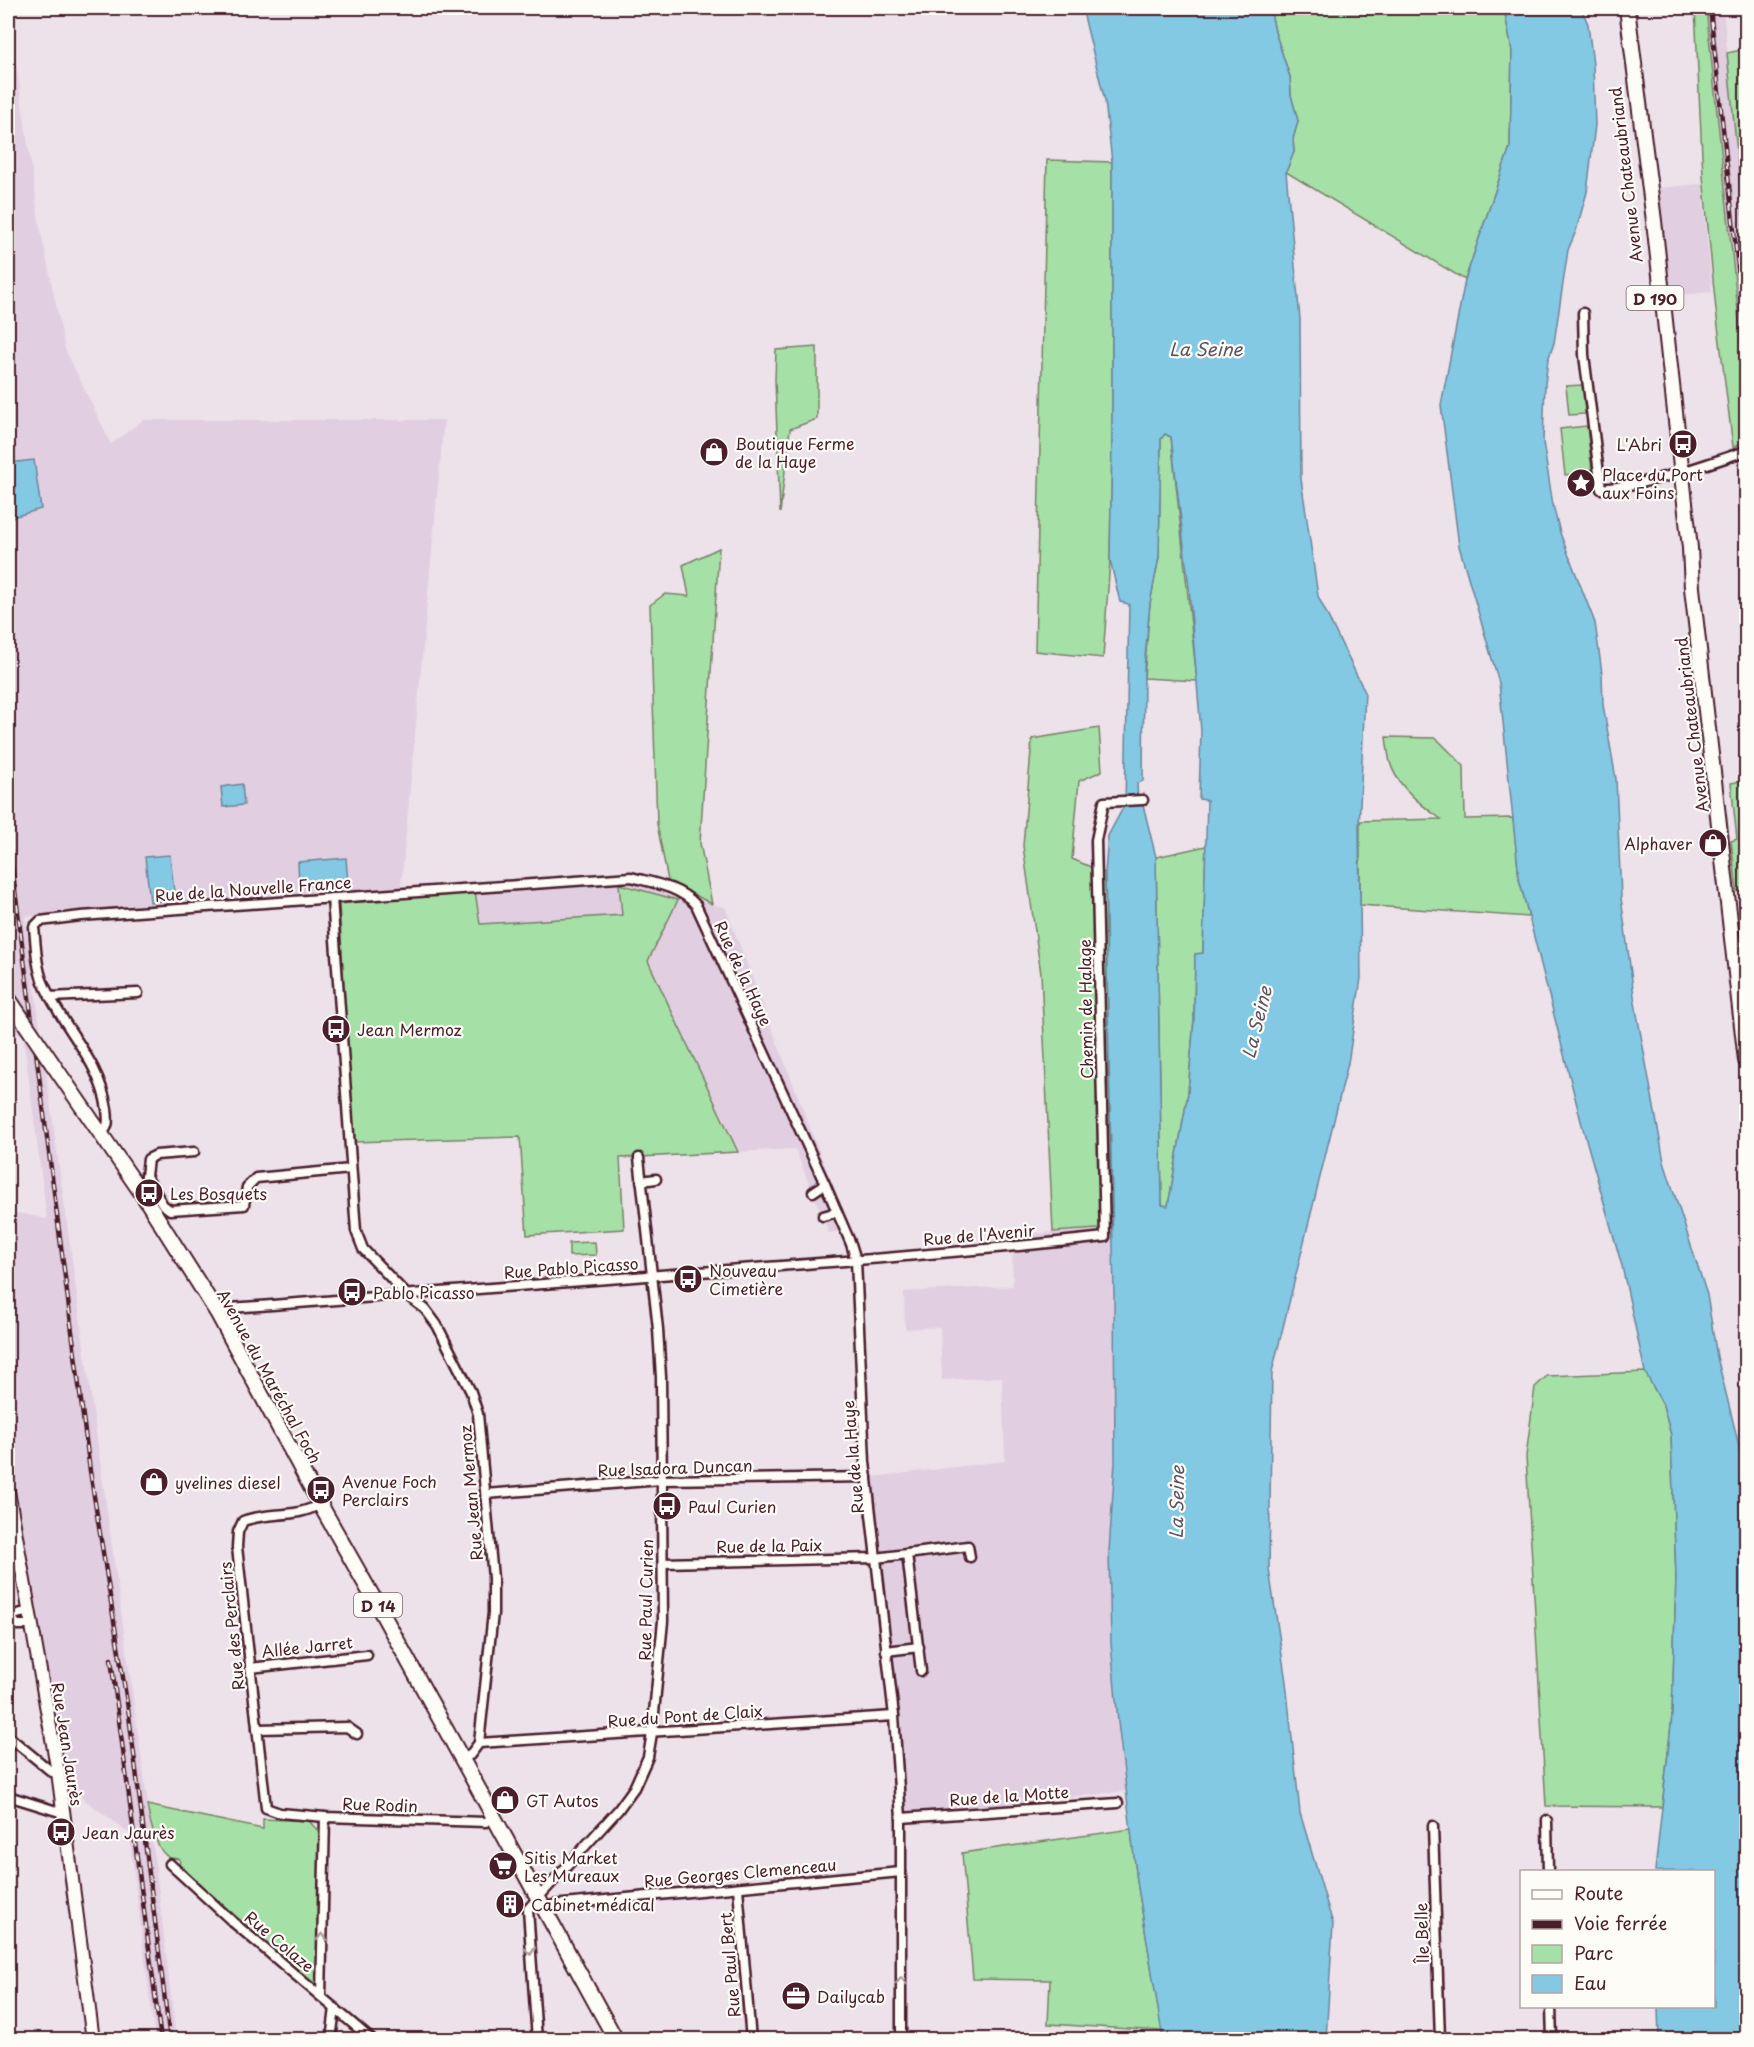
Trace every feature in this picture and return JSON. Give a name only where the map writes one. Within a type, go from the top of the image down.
[{"type":"main road","name":"Avenue Chateaubriand","points":[[1622,8],[1678,474]]},
{"type":"main road","name":"Avenue Chateaubriand","points":[[1628,8],[1654,221],[1684,548],[1692,588],[1746,1061]]},
{"type":"main road","name":"Avenue du Maréchal Foch","points":[[8,998],[143,1195],[218,1314],[320,1504],[542,1902],[616,2040]]},
{"type":"main road","name":"Rue Jean Jaurès","points":[[8,1491],[58,1772],[93,2040]]},
{"type":"street","points":[[1583,313],[1584,355],[1601,489],[1637,485],[1746,451]]},
{"type":"street","name":"Chemin de Halage","points":[[1105,1237],[1096,840],[1104,802],[1143,800]]},
{"type":"street","name":"Rue de la Nouvelle France","points":[[100,1134],[107,1127],[108,1119],[102,1086],[89,1057],[50,997],[42,980],[34,927],[40,921],[81,916],[631,877],[673,889],[689,897],[696,905]]},
{"type":"street","name":"Rue Jean Mermoz","points":[[332,898],[356,1231],[363,1249],[408,1296],[425,1309],[444,1336],[475,1403],[480,1420],[493,1578],[493,1613],[479,1743]]},
{"type":"street","name":"Rue de la Haye","points":[[696,905],[825,1184],[856,1260],[867,1477],[894,1716],[902,1818],[901,2040]]},
{"type":"street","points":[[50,997],[138,993]]},
{"type":"street","points":[[194,1152],[156,1155],[148,1159],[146,1176],[163,1205],[170,1210],[244,1205],[247,1187],[256,1178],[351,1169]]},
{"type":"street","name":"Rue Paul Curien","points":[[542,1902],[634,1788],[648,1757],[652,1733],[663,1621],[661,1377],[639,1158]]},
{"type":"street","points":[[641,1180],[656,1179]]},
{"type":"street","points":[[813,1192],[825,1184]]},
{"type":"street","points":[[822,1216],[837,1212]]},
{"type":"street","name":"Rue de l'Avenir","points":[[856,1260],[1105,1237]]},
{"type":"street","name":"Rue Pablo Picasso","points":[[218,1314],[229,1308],[856,1260]]},
{"type":"street","name":"Rue Isadora Duncan","points":[[486,1494],[661,1480],[867,1477]]},
{"type":"street","name":"Rue des Perclairs","points":[[266,1808],[237,1547],[238,1532],[243,1521],[254,1517],[307,1512],[320,1504]]},
{"type":"street","name":"Rue de la Paix","points":[[663,1563],[876,1558],[968,1546],[970,1557]]},
{"type":"street","points":[[907,1554],[921,1671]]},
{"type":"street","points":[[29,1611],[9,1615],[17,1625],[32,1625]]},
{"type":"street","points":[[886,1651],[919,1647]]},
{"type":"street","name":"Allée Jarret","points":[[250,1668],[367,1655]]},
{"type":"street","name":"Rue du Pont de Claix","points":[[479,1743],[894,1716]]},
{"type":"street","points":[[257,1729],[347,1727],[357,1734]]},
{"type":"street","points":[[8,1736],[52,1772],[58,1772]]},
{"type":"street","points":[[462,1759],[470,1755],[479,1743]]},
{"type":"street","points":[[8,1796],[63,1813]]},
{"type":"street","name":"Rue de la Motte","points":[[902,1818],[1118,1803]]},
{"type":"street","name":"Rue Rodin","points":[[266,1808],[280,1813],[325,1817],[486,1822],[493,1817]]},
{"type":"street","points":[[321,1996],[325,1817]]},
{"type":"street","points":[[1547,1821],[1548,1870]]},
{"type":"street","name":"Île Belle","points":[[1433,1826],[1440,2040]]},
{"type":"street","name":"Rue Colaze","points":[[170,1864],[234,1923],[372,2040]]},
{"type":"street","name":"Rue Georges Clemenceau","points":[[542,1902],[553,1905],[902,1872]]},
{"type":"street","name":"Rue Paul Bert","points":[[738,1888],[751,2040]]},
{"type":"street","points":[[537,2040],[527,1914],[529,1907],[542,1902]]},
{"type":"street","points":[[331,2040],[335,2008]]},
{"type":"street","points":[[1551,2008],[1552,2040]]},
{"type":"shaded area","points":[[8,8],[40,227],[65,349],[111,444],[143,420],[444,420],[400,897],[339,904],[25,916],[41,1034],[19,1003],[23,1034],[8,1033]]},
{"type":"shaded area","points":[[1706,8],[1723,8],[1746,243],[1746,386]]},
{"type":"shaded area","points":[[1702,184],[1712,292],[1668,296],[1657,188]]},
{"type":"shaded area","points":[[640,876],[725,907],[849,1229],[829,1233],[795,1149],[738,1152],[648,961],[678,900],[620,885],[622,915],[480,924],[475,891]]},
{"type":"shaded area","points":[[23,1034],[45,1066],[151,1827],[176,2039],[155,2039],[129,1833],[64,1784],[8,1469],[8,1211],[47,1219]]},
{"type":"shaded area","points":[[1112,1228],[1115,1462],[1109,1552],[1111,1643],[1126,1791],[907,1815],[873,1477],[1005,1461],[1002,1377],[942,1380],[940,1327],[905,1329],[904,1292],[1013,1286],[1012,1235]]},
{"type":"green space","points":[[1270,8],[1504,8],[1512,51],[1510,147],[1465,280],[1286,172],[1294,152],[1293,139],[1298,121],[1291,95],[1290,77],[1275,32]]},
{"type":"green space","points":[[1695,8],[1706,8],[1746,386],[1746,443],[1733,447],[1716,310],[1703,176]]},
{"type":"green space","points":[[1746,49],[1746,243],[1727,53]]},
{"type":"green space","points":[[1047,160],[1112,162],[1110,560],[1103,658],[1035,651]]},
{"type":"green space","points":[[817,347],[817,419],[790,429],[780,513],[776,350]]},
{"type":"green space","points":[[1583,385],[1585,414],[1569,415],[1566,386]]},
{"type":"green space","points":[[1587,426],[1592,472],[1565,475],[1560,429]]},
{"type":"green space","points":[[1165,434],[1171,437],[1197,681],[1144,678],[1150,603],[1159,557],[1161,438]]},
{"type":"green space","points":[[719,548],[700,843],[712,904],[668,881],[657,824],[650,605],[665,594],[689,596],[683,565]]},
{"type":"green space","points":[[1099,728],[1102,771],[1079,781],[1072,859],[1105,873],[1112,1228],[1053,1232],[1041,974],[1023,846],[1032,739]]},
{"type":"green space","points":[[1386,737],[1436,738],[1464,766],[1465,819],[1513,818],[1519,878],[1529,917],[1360,905],[1360,821],[1441,819],[1418,802],[1398,779],[1390,762]]},
{"type":"green space","points":[[1746,780],[1746,891],[1737,891],[1731,841],[1737,839],[1731,783]]},
{"type":"green space","points":[[1206,846],[1203,953],[1195,955],[1194,1019],[1188,1093],[1168,1206],[1162,1205],[1156,857]]},
{"type":"green space","points":[[619,884],[678,900],[648,961],[738,1152],[620,1158],[624,1229],[527,1235],[520,1137],[353,1142],[339,904],[475,891],[480,924],[622,915]]},
{"type":"green space","points":[[595,1242],[596,1255],[569,1256],[569,1243]]},
{"type":"green space","points":[[1645,1372],[1663,1405],[1671,1435],[1676,1578],[1672,1716],[1662,1807],[1546,1806],[1526,1456],[1535,1387],[1547,1376]]},
{"type":"green space","points":[[147,1805],[263,1829],[263,1819],[309,1821],[320,1833],[317,1984],[313,1984],[179,1866],[180,1859],[165,1855],[154,1835]]},
{"type":"green space","points":[[1131,1829],[1137,1881],[1162,2031],[1048,2024],[1050,1980],[973,1979],[962,1853]]},
{"type":"water","name":"La Seine","points":[[1082,8],[1270,8],[1275,32],[1290,77],[1291,95],[1298,121],[1293,139],[1294,152],[1286,172],[1300,319],[1301,479],[1318,596],[1365,692],[1359,828],[1361,978],[1348,1063],[1272,1372],[1269,1569],[1286,1682],[1300,1813],[1333,1924],[1326,2039],[1163,2039],[1137,1881],[1118,1722],[1111,1643],[1109,1552],[1115,1462],[1114,1296],[1105,873],[1108,836],[1125,804],[1129,604],[1120,602],[1110,560],[1112,162],[1105,101]],"holes":[[[1165,434],[1171,437],[1189,588],[1201,731],[1199,799],[1207,800],[1203,953],[1195,954],[1194,1019],[1188,1093],[1168,1206],[1162,1205],[1156,857],[1143,805],[1138,804],[1137,783],[1143,781],[1144,669],[1150,603],[1159,557],[1161,439]]]},
{"type":"water","points":[[1504,8],[1581,8],[1588,24],[1593,65],[1595,125],[1587,192],[1568,250],[1554,343],[1548,360],[1543,442],[1560,533],[1595,623],[1602,673],[1603,705],[1616,779],[1621,898],[1635,1003],[1664,1162],[1707,1295],[1717,1357],[1738,1442],[1745,1483],[1746,1554],[1741,1633],[1746,1756],[1746,2039],[1659,2039],[1658,2008],[1715,2008],[1715,1870],[1655,1870],[1672,1716],[1676,1578],[1671,1435],[1663,1405],[1645,1372],[1622,1266],[1582,1125],[1519,878],[1499,683],[1459,546],[1441,405],[1465,280],[1510,147],[1512,51]]},
{"type":"water","points":[[34,460],[41,509],[16,516],[8,521],[8,463]]},
{"type":"water","points":[[242,784],[244,805],[223,807],[221,787]]},
{"type":"water","points":[[170,855],[175,900],[150,902],[145,857]]},
{"type":"water","points":[[346,858],[348,883],[299,887],[298,862]]},
{"type":"railway","points":[[1710,8],[1746,342]]},
{"type":"railway","points":[[8,741],[10,844]]},
{"type":"railway","points":[[8,835],[90,1471],[129,1715],[170,2040]]},
{"type":"railway","points":[[111,1659],[161,2040]]},
{"type":"place","name":"L'Abri","points":[[1683,444]]},
{"type":"place","name":"Boutique Ferme de la Haye","points":[[714,452]]},
{"type":"place","name":"Place du Port aux Foins","points":[[1581,483]]},
{"type":"place","name":"Alphaver","points":[[1713,843]]},
{"type":"place","name":"Jean Mermoz","points":[[336,1029]]},
{"type":"place","name":"Les Bosquets","points":[[149,1193]]},
{"type":"place","name":"Nouveau Cimetière","points":[[688,1279]]},
{"type":"place","name":"Pablo Picasso","points":[[352,1292]]},
{"type":"place","name":"yvelines diesel","points":[[154,1482]]},
{"type":"place","name":"Avenue Foch Perclairs","points":[[321,1490]]},
{"type":"place","name":"Paul Curien","points":[[667,1506]]},
{"type":"place","name":"GT Autos","points":[[505,1800]]},
{"type":"place","name":"Jean Jaurès","points":[[61,1832]]},
{"type":"place","name":"Sitis Market Les Mureaux","points":[[503,1866]]},
{"type":"place","name":"Cabinet médical","points":[[510,1904]]},
{"type":"place","name":"Dailycab","points":[[796,1996]]}]
